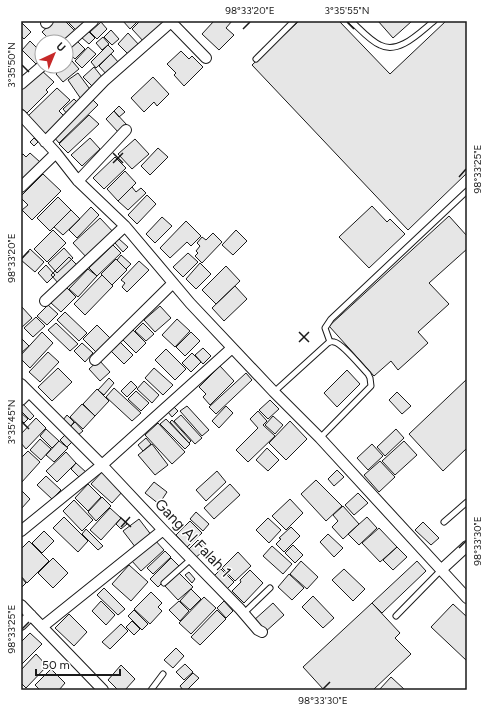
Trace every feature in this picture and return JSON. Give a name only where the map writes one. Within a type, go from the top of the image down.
[{"type":"street","points":[[74,38],[93,21]]},
{"type":"street","points":[[45,142],[104,81],[171,22],[206,58]]},
{"type":"street","points":[[21,84],[34,73]]},
{"type":"street","points":[[22,118],[56,153],[78,181],[126,226],[173,283],[232,348],[320,438],[467,598]]},
{"type":"street","points":[[78,181],[126,130]]},
{"type":"street","points":[[21,187],[56,153]]},
{"type":"street","points":[[45,301],[126,226]]},
{"type":"street","points":[[95,360],[173,283]]},
{"type":"street","points":[[21,531],[102,465],[232,348]]},
{"type":"street","name":"Gang Al Falah 1","points":[[21,384],[102,465],[244,613],[258,630],[262,632]]},
{"type":"street","points":[[21,400],[29,392]]},
{"type":"street","points":[[42,627],[163,530]]},
{"type":"street","points":[[441,570],[467,546]]},
{"type":"street","points":[[21,605],[104,690]]},
{"type":"street","points":[[21,624],[31,615]]},
{"type":"lane","points":[[256,59],[294,21]]},
{"type":"lane","points":[[351,21],[378,45],[390,48],[402,45],[434,21]]},
{"type":"lane","points":[[330,342],[325,328],[331,318],[467,190]]},
{"type":"lane","points":[[274,392],[330,342],[337,342],[368,374],[371,386],[320,438]]},
{"type":"lane","points":[[444,522],[467,502]]},
{"type":"lane","points":[[164,583],[191,559]]},
{"type":"lane","points":[[396,616],[441,570]]},
{"type":"lane","points":[[244,613],[270,588]]},
{"type":"lane","points":[[151,690],[163,674]]},
{"type":"building","points":[[54,21],[65,21],[75,31],[72,34],[44,34],[42,32]]},
{"type":"building","points":[[67,21],[86,21],[76,30]]},
{"type":"building","points":[[123,21],[138,21],[130,29]]},
{"type":"building","points":[[140,21],[163,21],[166,24],[145,43],[132,29]]},
{"type":"building","points":[[214,21],[232,21],[226,28],[234,35],[219,50],[202,34]]},
{"type":"building","points":[[299,21],[339,21],[390,74],[446,21],[467,21],[467,173],[408,230],[252,65]]},
{"type":"building","points":[[378,21],[412,21],[393,38]]},
{"type":"building","points":[[21,22],[31,32],[24,39],[21,36]]},
{"type":"building","points":[[101,22],[107,29],[97,39],[90,32]]},
{"type":"building","points":[[111,30],[119,39],[112,45],[104,37]]},
{"type":"building","points":[[88,31],[95,38],[89,44],[81,37]]},
{"type":"building","points":[[128,33],[140,46],[130,56],[118,44]]},
{"type":"building","points":[[103,37],[109,44],[102,50],[96,43]]},
{"type":"building","points":[[76,40],[85,49],[75,59],[74,58],[74,42]]},
{"type":"building","points":[[30,41],[34,45],[34,62],[22,50]]},
{"type":"building","points":[[108,45],[114,51],[96,68],[91,62]]},
{"type":"building","points":[[88,47],[96,54],[82,68],[75,61]]},
{"type":"building","points":[[181,51],[189,59],[192,56],[203,67],[184,86],[174,75],[176,73],[167,64]]},
{"type":"building","points":[[111,54],[119,63],[107,75],[99,66]]},
{"type":"building","points":[[74,63],[79,69],[74,73]]},
{"type":"building","points":[[94,67],[102,77],[92,86],[83,77]]},
{"type":"building","points":[[78,73],[92,92],[81,99],[68,80]]},
{"type":"building","points":[[35,74],[45,74],[54,82],[46,90],[48,92],[27,113],[21,108],[21,88]]},
{"type":"building","points":[[56,74],[73,74],[63,82]]},
{"type":"building","points":[[153,77],[169,94],[157,106],[154,102],[144,112],[131,98]]},
{"type":"building","points":[[57,88],[70,100],[59,111],[66,118],[46,137],[27,117]]},
{"type":"building","points":[[91,98],[98,105],[59,143],[53,136]]},
{"type":"building","points":[[74,99],[79,104],[68,115],[63,109]]},
{"type":"building","points":[[119,106],[125,112],[119,117],[114,111]]},
{"type":"building","points":[[114,111],[127,125],[119,133],[106,119]]},
{"type":"building","points":[[89,115],[99,124],[68,153],[59,144]]},
{"type":"building","points":[[34,138],[38,142],[34,146],[30,142]]},
{"type":"building","points":[[90,138],[100,149],[82,166],[71,155]]},
{"type":"building","points":[[135,139],[149,154],[132,169],[118,154]]},
{"type":"building","points":[[158,148],[168,157],[150,175],[141,166]]},
{"type":"building","points":[[30,153],[40,162],[23,179],[21,177],[21,155],[23,154],[26,157]]},
{"type":"building","points":[[115,157],[126,168],[104,189],[93,178]]},
{"type":"building","points":[[125,171],[136,183],[118,201],[107,189]]},
{"type":"building","points":[[43,174],[61,191],[32,220],[22,210],[28,205],[21,198],[21,196]]},
{"type":"building","points":[[132,187],[136,192],[141,188],[146,193],[128,210],[118,201]]},
{"type":"building","points":[[147,195],[156,204],[137,224],[128,215]]},
{"type":"building","points":[[58,197],[71,210],[50,231],[37,218]]},
{"type":"building","points":[[372,206],[387,222],[390,219],[405,234],[369,268],[339,237]]},
{"type":"building","points":[[91,207],[99,215],[77,238],[69,230]]},
{"type":"building","points":[[71,210],[80,219],[63,235],[54,227]]},
{"type":"building","points":[[449,216],[467,236],[467,249],[429,283],[449,304],[418,332],[428,343],[398,370],[391,361],[374,376],[329,326]]},
{"type":"building","points":[[162,217],[172,226],[155,243],[146,234]]},
{"type":"building","points":[[100,218],[116,235],[89,260],[73,243]]},
{"type":"building","points":[[186,221],[201,236],[191,246],[187,242],[170,258],[160,248]]},
{"type":"building","points":[[53,230],[66,243],[47,262],[34,249]]},
{"type":"building","points":[[236,230],[247,241],[233,255],[222,245]]},
{"type":"building","points":[[213,233],[222,242],[202,263],[195,256],[198,253],[196,251],[200,246],[197,243],[202,237],[206,240]]},
{"type":"building","points":[[119,239],[128,247],[123,252],[115,243]]},
{"type":"building","points":[[113,245],[121,253],[97,276],[89,268]]},
{"type":"building","points":[[64,248],[73,258],[57,273],[48,263]]},
{"type":"building","points":[[30,249],[44,262],[35,272],[21,260]]},
{"type":"building","points":[[188,253],[198,262],[183,277],[173,267]]},
{"type":"building","points":[[121,255],[131,264],[126,269],[117,260]]},
{"type":"building","points":[[69,257],[78,266],[59,284],[51,275]]},
{"type":"building","points":[[116,259],[127,270],[112,285],[101,274]]},
{"type":"building","points":[[139,261],[149,270],[127,292],[122,287],[125,283],[121,280]]},
{"type":"building","points":[[200,263],[211,274],[196,289],[186,279]]},
{"type":"building","points":[[46,265],[55,275],[47,283],[38,273]]},
{"type":"building","points":[[226,266],[240,281],[216,304],[202,290]]},
{"type":"building","points":[[88,269],[97,276],[78,297],[69,289]]},
{"type":"building","points":[[102,275],[113,286],[85,315],[74,304]]},
{"type":"building","points":[[235,286],[247,299],[224,321],[212,308]]},
{"type":"building","points":[[66,287],[76,297],[61,312],[51,303]]},
{"type":"building","points":[[48,305],[58,314],[47,325],[37,316]]},
{"type":"building","points":[[21,306],[32,318],[21,328]]},
{"type":"building","points":[[160,306],[171,318],[155,332],[144,320]]},
{"type":"building","points":[[65,312],[87,333],[79,341],[57,320]]},
{"type":"building","points":[[36,317],[45,326],[33,337],[24,328]]},
{"type":"building","points":[[177,319],[190,331],[175,347],[162,335]]},
{"type":"building","points":[[56,323],[78,344],[70,351],[48,330]]},
{"type":"building","points":[[143,323],[154,334],[146,341],[135,331]]},
{"type":"building","points":[[97,325],[113,341],[99,355],[83,339]]},
{"type":"building","points":[[132,329],[146,343],[136,353],[122,339]]},
{"type":"building","points":[[42,332],[53,343],[30,368],[21,359],[21,355]]},
{"type":"building","points":[[191,332],[200,341],[185,356],[176,347]]},
{"type":"building","points":[[21,338],[29,346],[21,353]]},
{"type":"building","points":[[120,342],[133,355],[124,364],[111,351]]},
{"type":"building","points":[[82,343],[93,353],[85,362],[74,351]]},
{"type":"building","points":[[203,348],[211,356],[203,364],[195,355]]},
{"type":"building","points":[[166,349],[186,369],[175,380],[155,360]]},
{"type":"building","points":[[48,352],[59,362],[40,382],[29,372]]},
{"type":"building","points":[[192,353],[201,362],[191,372],[182,363]]},
{"type":"building","points":[[99,360],[110,372],[100,381],[89,369]]},
{"type":"building","points":[[220,366],[234,381],[210,405],[203,397],[206,394],[199,387]]},
{"type":"building","points":[[58,368],[72,382],[52,401],[38,387]]},
{"type":"building","points":[[154,368],[173,385],[163,395],[145,378]]},
{"type":"building","points":[[347,370],[360,384],[337,407],[324,393]]},
{"type":"building","points":[[246,373],[252,380],[216,414],[209,407]]},
{"type":"building","points":[[109,378],[114,383],[104,395],[98,390]]},
{"type":"building","points":[[467,379],[467,448],[443,471],[409,434]]},
{"type":"building","points":[[131,381],[137,387],[127,397],[121,391]]},
{"type":"building","points":[[144,381],[159,395],[152,403],[137,389]]},
{"type":"building","points":[[114,388],[141,413],[132,421],[106,397]]},
{"type":"building","points":[[97,389],[109,401],[95,416],[83,404]]},
{"type":"building","points":[[136,391],[149,403],[141,411],[128,399]]},
{"type":"building","points":[[397,392],[411,406],[402,414],[389,400]]},
{"type":"building","points":[[270,400],[279,409],[268,419],[259,410]]},
{"type":"building","points":[[23,404],[34,416],[30,420],[21,411],[21,406]]},
{"type":"building","points":[[82,404],[95,416],[83,429],[70,417]]},
{"type":"building","points":[[187,406],[209,430],[202,436],[180,411]]},
{"type":"building","points":[[226,406],[233,413],[219,428],[212,421]]},
{"type":"building","points":[[174,407],[178,411],[172,417],[168,412]]},
{"type":"building","points":[[258,411],[267,421],[263,425],[275,436],[248,462],[236,450],[258,428],[250,419]]},
{"type":"building","points":[[21,413],[28,419],[24,423],[21,420]]},
{"type":"building","points":[[67,415],[74,422],[70,427],[63,420]]},
{"type":"building","points":[[181,415],[202,438],[195,444],[174,421]]},
{"type":"building","points":[[273,416],[283,425],[275,434],[265,425]]},
{"type":"building","points":[[36,418],[46,428],[26,449],[21,443],[21,434]]},
{"type":"building","points":[[166,419],[190,444],[185,449],[160,424]]},
{"type":"building","points":[[172,420],[191,441],[189,443],[170,422]]},
{"type":"building","points":[[290,421],[307,439],[286,460],[269,443]]},
{"type":"building","points":[[75,422],[83,431],[78,435],[70,427]]},
{"type":"building","points":[[158,423],[185,452],[172,464],[145,435]]},
{"type":"building","points":[[46,429],[59,441],[52,448],[40,436]]},
{"type":"building","points":[[396,429],[404,438],[385,456],[377,447]]},
{"type":"building","points":[[66,434],[73,441],[67,447],[60,440]]},
{"type":"building","points":[[146,438],[151,444],[143,451],[138,445]]},
{"type":"building","points":[[40,439],[51,449],[41,460],[30,450]]},
{"type":"building","points":[[59,441],[68,448],[54,462],[46,455]]},
{"type":"building","points":[[404,441],[417,455],[395,475],[382,461]]},
{"type":"building","points":[[152,444],[168,465],[155,475],[138,455]]},
{"type":"building","points":[[372,444],[383,456],[368,470],[357,458]]},
{"type":"building","points":[[267,448],[279,460],[268,471],[256,460]]},
{"type":"building","points":[[28,451],[40,462],[21,483],[21,458]]},
{"type":"building","points":[[66,452],[76,463],[57,482],[46,471]]},
{"type":"building","points":[[380,461],[395,477],[379,492],[364,475]]},
{"type":"building","points":[[76,463],[87,473],[82,480],[71,469]]},
{"type":"building","points":[[337,470],[344,477],[334,486],[328,479]]},
{"type":"building","points":[[217,471],[226,482],[206,501],[196,490]]},
{"type":"building","points":[[102,472],[123,491],[112,503],[91,484]]},
{"type":"building","points":[[46,476],[61,490],[52,499],[37,485]]},
{"type":"building","points":[[316,480],[342,506],[326,521],[301,494]]},
{"type":"building","points":[[154,482],[167,492],[159,504],[145,493]]},
{"type":"building","points":[[88,484],[101,497],[88,511],[75,498]]},
{"type":"building","points":[[230,484],[240,495],[214,519],[204,508]]},
{"type":"building","points":[[21,490],[30,499],[21,509]]},
{"type":"building","points":[[358,493],[368,503],[354,515],[345,505]]},
{"type":"building","points":[[102,497],[111,506],[96,521],[88,512]]},
{"type":"building","points":[[290,499],[303,513],[286,530],[272,516]]},
{"type":"building","points":[[74,500],[93,520],[82,531],[63,511]]},
{"type":"building","points":[[343,506],[359,524],[343,539],[332,527],[338,521],[333,515]]},
{"type":"building","points":[[110,508],[121,518],[101,540],[90,530]]},
{"type":"building","points":[[196,512],[209,524],[203,531],[190,519]]},
{"type":"building","points":[[64,517],[88,541],[78,552],[53,528]]},
{"type":"building","points":[[367,517],[377,528],[359,545],[348,534]]},
{"type":"building","points":[[121,518],[127,524],[121,529],[116,524]]},
{"type":"building","points":[[268,518],[281,530],[269,543],[256,530]]},
{"type":"building","points":[[139,519],[152,536],[136,548],[123,531]]},
{"type":"building","points":[[190,521],[202,533],[187,547],[176,535]]},
{"type":"building","points":[[423,522],[439,538],[431,545],[415,530]]},
{"type":"building","points":[[291,527],[300,536],[284,552],[276,544],[281,539],[279,538]]},
{"type":"building","points":[[379,528],[397,547],[380,562],[362,543]]},
{"type":"building","points":[[86,529],[103,546],[98,550],[82,534]]},
{"type":"building","points":[[44,531],[54,541],[42,553],[32,543]]},
{"type":"building","points":[[328,534],[343,548],[334,557],[320,542]]},
{"type":"building","points":[[154,539],[164,550],[141,571],[131,560]]},
{"type":"building","points":[[198,540],[206,549],[195,558],[188,550]]},
{"type":"building","points":[[29,541],[49,561],[27,583],[21,576],[21,549]]},
{"type":"building","points":[[293,545],[303,555],[295,563],[285,553]]},
{"type":"building","points":[[272,546],[292,564],[283,574],[263,556]]},
{"type":"building","points":[[397,547],[407,557],[393,570],[383,560]]},
{"type":"building","points":[[165,551],[171,557],[153,574],[147,568]]},
{"type":"building","points":[[238,552],[251,566],[235,581],[222,568]]},
{"type":"building","points":[[53,558],[68,573],[53,588],[38,573]]},
{"type":"building","points":[[171,558],[179,566],[158,587],[150,579]]},
{"type":"building","points":[[301,561],[318,577],[307,589],[290,574]]},
{"type":"building","points":[[417,561],[426,571],[382,613],[372,603]]},
{"type":"building","points":[[129,565],[148,582],[131,601],[112,584]]},
{"type":"building","points":[[221,569],[234,582],[225,591],[212,578]]},
{"type":"building","points":[[344,569],[365,589],[353,601],[332,580]]},
{"type":"building","points":[[250,570],[263,583],[244,603],[232,591]]},
{"type":"building","points":[[189,572],[195,579],[192,583],[185,575]]},
{"type":"building","points":[[179,573],[193,587],[178,600],[165,586]]},
{"type":"building","points":[[289,574],[304,588],[292,600],[278,587]]},
{"type":"building","points":[[21,577],[26,583],[21,588]]},
{"type":"building","points":[[104,588],[125,609],[118,615],[97,595]]},
{"type":"building","points":[[191,589],[201,599],[190,610],[180,601]]},
{"type":"building","points":[[151,592],[162,603],[158,607],[162,611],[150,624],[134,609]]},
{"type":"building","points":[[313,596],[334,618],[323,628],[302,607]]},
{"type":"building","points":[[204,597],[216,608],[191,634],[179,623]]},
{"type":"building","points":[[101,601],[115,615],[106,625],[92,611]]},
{"type":"building","points":[[179,601],[189,611],[180,621],[169,610]]},
{"type":"building","points":[[224,601],[233,611],[226,618],[217,608]]},
{"type":"building","points":[[273,603],[284,615],[264,633],[253,621]]},
{"type":"building","points":[[372,603],[400,633],[395,638],[411,654],[373,690],[324,690],[303,667]]},
{"type":"building","points":[[453,604],[467,617],[467,661],[431,627]]},
{"type":"building","points":[[134,610],[148,624],[142,630],[128,616]]},
{"type":"building","points":[[217,610],[226,619],[200,645],[191,637]]},
{"type":"building","points":[[69,614],[87,632],[74,646],[55,628]]},
{"type":"building","points":[[132,621],[140,629],[134,635],[126,627]]},
{"type":"building","points":[[121,624],[128,631],[110,649],[102,642]]},
{"type":"building","points":[[30,633],[42,644],[21,665],[21,642]]},
{"type":"building","points":[[176,648],[184,656],[173,668],[164,660]]},
{"type":"building","points":[[36,654],[47,666],[26,688],[21,683],[21,670]]},
{"type":"building","points":[[185,664],[193,672],[184,680],[176,672]]},
{"type":"building","points":[[121,665],[135,679],[125,690],[118,690],[108,680]]},
{"type":"building","points":[[51,669],[65,683],[59,690],[40,690],[35,685]]},
{"type":"building","points":[[193,673],[199,678],[187,690],[183,690],[180,686]]},
{"type":"building","points":[[391,677],[405,690],[379,690]]}]
